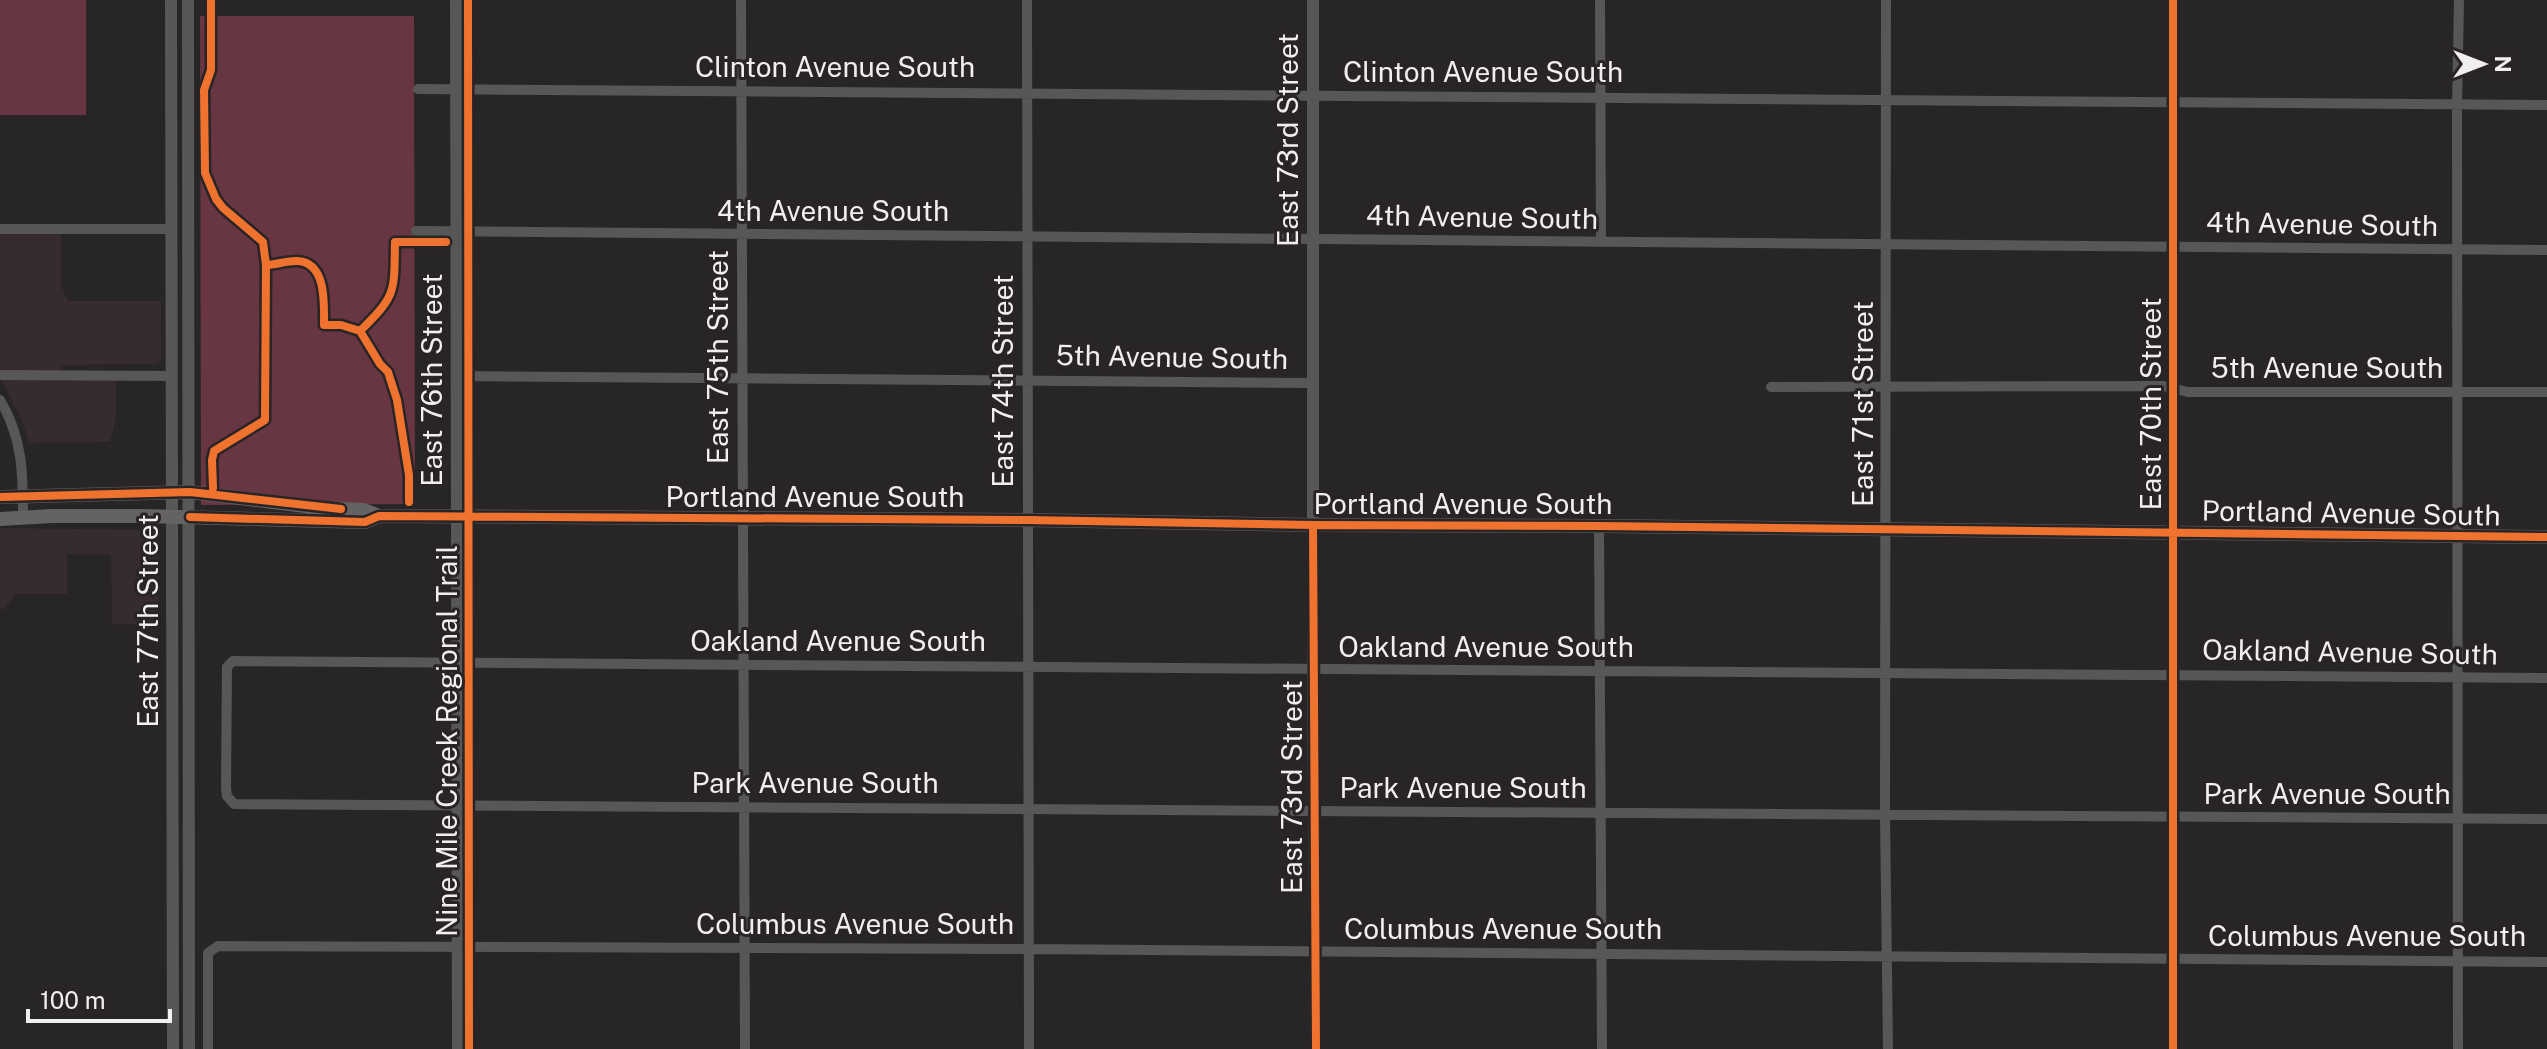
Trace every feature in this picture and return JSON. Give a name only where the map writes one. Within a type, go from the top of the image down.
[{"type":"main road","name":"Portland Avenue South","points":[[0,497],[190,492],[364,510],[379,516],[456,519],[1027,520],[2547,537]]},
{"type":"main road","name":"Portland Avenue South","points":[[0,519],[63,515],[365,522],[379,516]]},
{"type":"street","name":"East 77th Street","points":[[171,0],[173,1049]]},
{"type":"street","name":"East 77th Street","points":[[188,0],[189,1049]]},
{"type":"street","name":"East 76th Street","points":[[456,0],[458,1049]]},
{"type":"street","name":"East 75th Street","points":[[741,0],[740,378],[745,1049]]},
{"type":"street","name":"East 74th Street","points":[[1027,0],[1029,1049]]},
{"type":"street","name":"East 73rd Street","points":[[1313,0],[1316,1049]]},
{"type":"street","points":[[1600,0],[1601,242]]},
{"type":"street","name":"East 71st Street","points":[[1886,0],[1885,815],[1888,1049]]},
{"type":"street","name":"East 70th Street","points":[[2173,0],[2173,1049]]},
{"type":"street","points":[[2458,1049],[2459,0]]},
{"type":"street","name":"Clinton Avenue South","points":[[418,89],[2547,105]]},
{"type":"street","points":[[0,229],[171,229]]},
{"type":"street","name":"4th Avenue South","points":[[416,231],[2547,250]]},
{"type":"street","points":[[0,375],[170,376]]},
{"type":"street","name":"5th Avenue South","points":[[456,376],[1312,383]]},
{"type":"street","name":"5th Avenue South","points":[[1771,387],[2173,387],[2188,392],[2547,392]]},
{"type":"street","points":[[0,400],[19,443],[23,518]]},
{"type":"street","points":[[1599,526],[1602,1049]]},
{"type":"street","name":"Oakland Avenue South","points":[[234,804],[227,796],[226,788],[227,667],[233,661],[2547,678]]},
{"type":"street","name":"Park Avenue South","points":[[234,804],[2547,819]]},
{"type":"street","name":"Columbus Avenue South","points":[[208,1049],[208,953],[218,946],[1029,949],[2547,962]]},
{"type":"shaded area","points":[[0,0],[86,0],[86,115],[0,115]]},
{"type":"shaded area","points":[[200,16],[414,16],[415,504],[201,505]]},
{"type":"shaded area","points":[[0,234],[61,234],[61,285],[68,301],[161,301],[161,361],[156,364],[61,365],[61,379],[116,380],[116,418],[110,442],[29,443],[22,420],[0,378]]},
{"type":"shaded area","points":[[0,528],[159,530],[159,625],[112,624],[111,555],[67,554],[67,594],[16,594],[4,609],[0,609]]},
{"type":"cycle path","points":[[211,0],[211,70],[204,90],[205,173],[223,208],[263,242],[266,265]]},
{"type":"cycle path","name":"Nine Mile Creek Regional Trail","points":[[468,0],[469,1049]]},
{"type":"cycle path","points":[[2173,0],[2173,1049]]},
{"type":"cycle path","points":[[409,502],[409,475],[397,400],[388,372],[360,331],[381,309],[391,292],[395,242],[446,242]]},
{"type":"cycle path","points":[[213,488],[214,451],[265,420],[266,265],[294,261],[307,264],[314,269],[322,286],[324,325],[341,325],[360,331]]},
{"type":"cycle path","points":[[0,497],[190,492],[341,509]]},
{"type":"cycle path","points":[[190,517],[365,522],[379,516],[1027,520],[2547,537]]},
{"type":"cycle path","points":[[1313,525],[1316,1049]]}]
